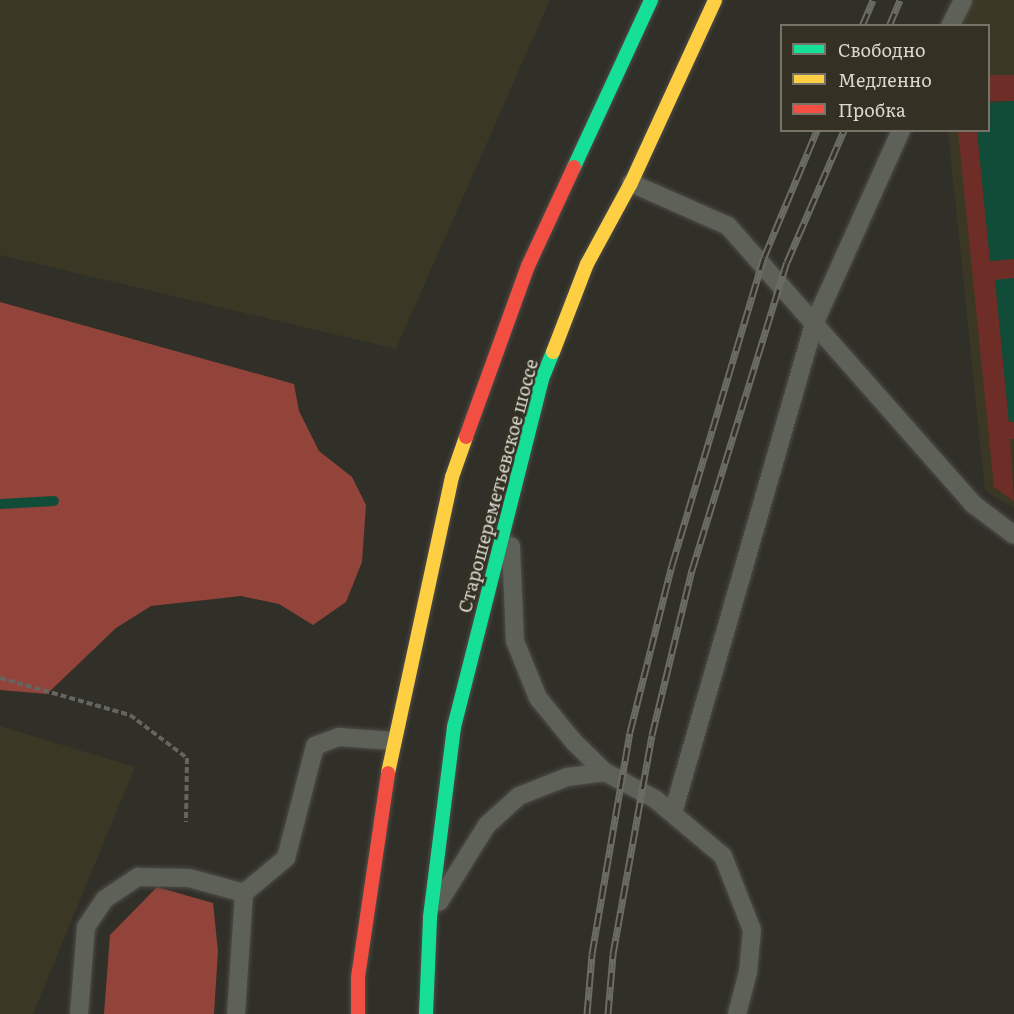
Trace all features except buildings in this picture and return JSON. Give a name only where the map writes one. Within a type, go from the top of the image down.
[{"type":"main road","name":"Старошереметьевское шоссе","points":[[358,1014],[358,977],[393,741],[452,477],[490,364],[574,159],[651,0]]},
{"type":"main road","name":"Старошереметьевское шоссе","points":[[426,1014],[430,917],[454,727],[542,379],[587,264],[631,183],[715,0]]},
{"type":"lane","points":[[951,24],[963,0]]},
{"type":"lane","points":[[673,813],[814,324],[900,132]]},
{"type":"lane","points":[[631,183],[728,225],[973,504],[1014,535]]},
{"type":"lane","points":[[512,491],[511,590],[515,641],[523,669],[552,717],[605,772],[655,799],[723,856],[740,891],[752,930],[748,972],[737,1014]]},
{"type":"lane","points":[[236,1014],[244,893],[286,858],[315,746],[339,737],[393,741]]},
{"type":"lane","points":[[430,917],[487,825],[519,796],[567,777],[605,772]]},
{"type":"lane","points":[[79,1014],[86,927],[105,899],[138,877],[189,878],[244,893]]},
{"type":"path","points":[[0,678],[129,715],[187,758],[186,822]]},
{"type":"shaded area","points":[[0,0],[550,0],[396,349],[0,255]]},
{"type":"shaded area","points":[[973,0],[1014,0],[1014,508],[985,491],[948,132],[990,132],[990,24],[961,24]]},
{"type":"shaded area","points":[[990,75],[1014,75],[1014,101],[990,101]]},
{"type":"shaded area","points":[[1014,101],[1014,259],[990,261],[977,132],[990,132],[990,103]]},
{"type":"shaded area","points":[[958,132],[977,132],[990,261],[1014,259],[1014,278],[995,280],[1009,422],[1014,422],[1014,439],[1010,439],[1014,501],[994,487]]},
{"type":"shaded area","points":[[1014,278],[1014,422],[1009,422],[995,280]]},
{"type":"shaded area","points":[[0,302],[294,384],[299,411],[319,451],[352,477],[366,505],[362,562],[346,602],[313,625],[279,604],[241,596],[151,606],[116,628],[47,694],[0,690]]},
{"type":"shaded area","points":[[0,726],[135,767],[33,1014],[0,1014]]},
{"type":"shaded area","points":[[157,887],[213,903],[218,951],[214,1014],[104,1014],[110,935]]},
{"type":"waterway","points":[[0,504],[54,501]]},
{"type":"railway","points":[[863,24],[873,0]]},
{"type":"railway","points":[[890,24],[900,0]]},
{"type":"railway","points":[[587,1014],[592,954],[630,732],[672,565],[764,257],[816,132]]},
{"type":"railway","points":[[608,1014],[613,954],[652,735],[692,570],[787,262],[843,132]]},
{"type":"traffic: fast","points":[[574,167],[651,0]]},
{"type":"traffic: fast","points":[[426,1014],[430,917],[454,727],[542,379],[553,352]]},
{"type":"traffic: slow","points":[[553,352],[587,264],[631,183],[715,0]]},
{"type":"traffic: slow","points":[[388,773],[452,477],[466,437]]},
{"type":"traffic: jam","points":[[466,437],[528,266],[574,167]]},
{"type":"traffic: jam","points":[[358,1014],[358,977],[388,773]]}]
